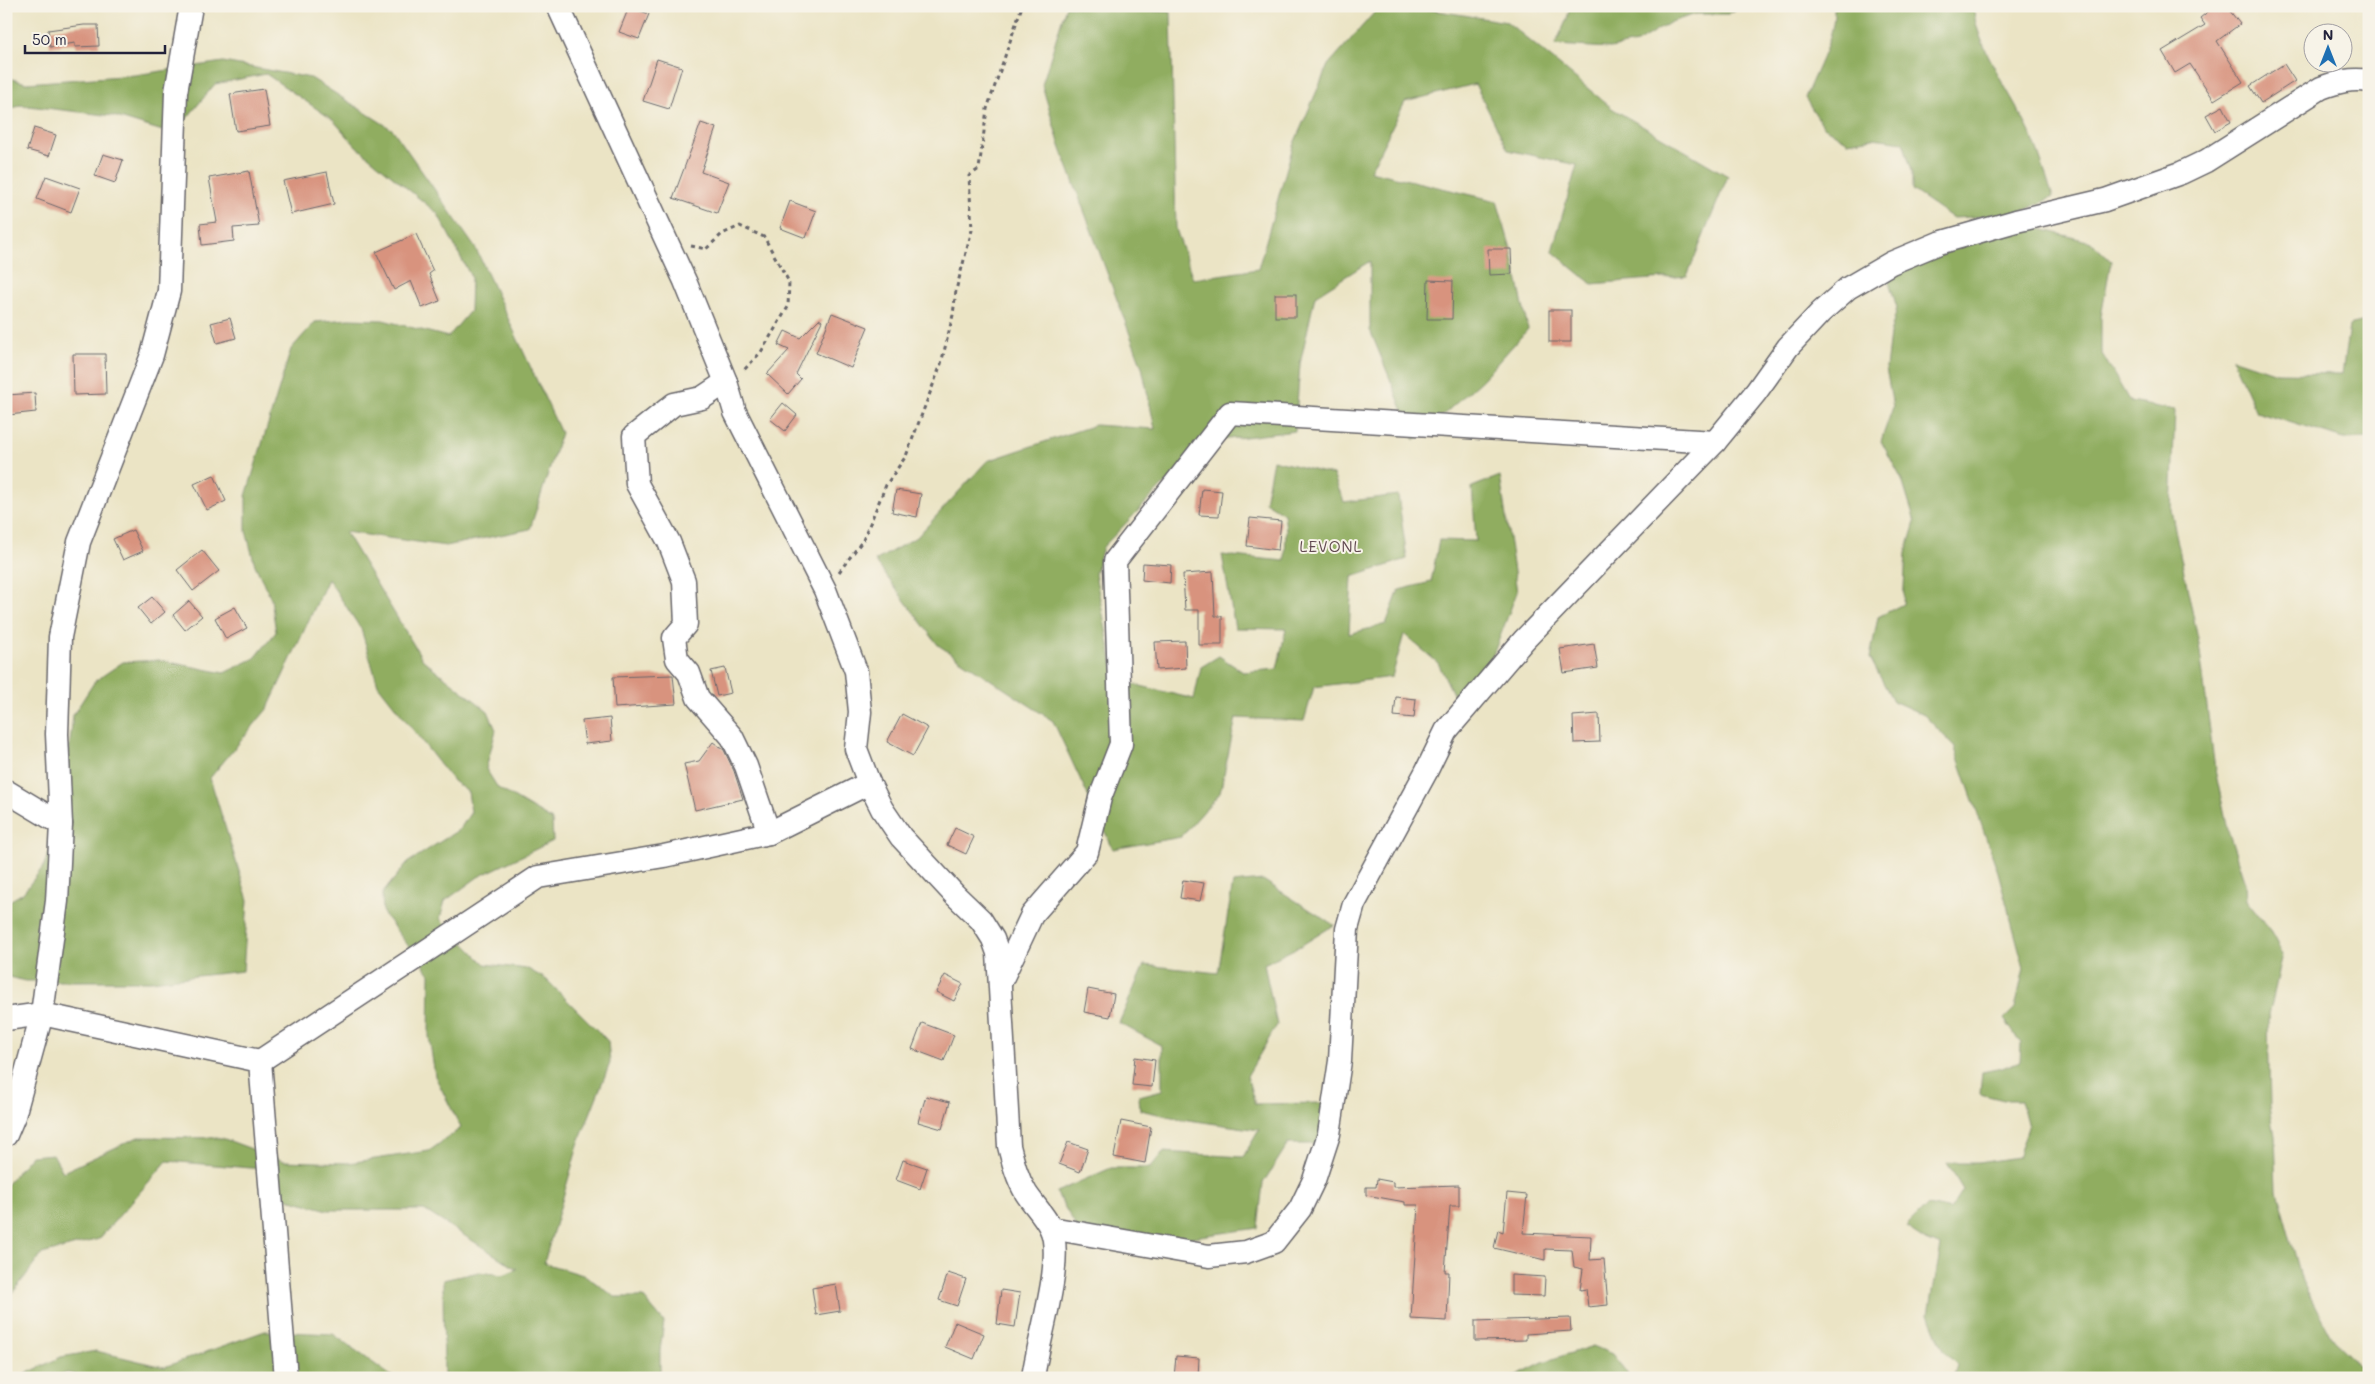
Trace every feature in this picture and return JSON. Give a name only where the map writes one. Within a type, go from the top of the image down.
[{"type":"street","points":[[6,1135],[14,1116],[42,1014],[57,901],[61,824],[57,734],[60,637],[79,542],[152,356],[169,291],[176,92],[191,6]]},
{"type":"street","points":[[558,6],[666,240],[726,382],[735,412],[825,590],[856,671],[860,712],[856,749],[869,783],[882,809],[901,837],[954,895],[981,920],[993,939],[998,953],[1009,1146],[1014,1167],[1025,1191],[1051,1228],[1055,1255],[1053,1274],[1032,1378]]},
{"type":"street","points":[[1051,1228],[1209,1256],[1246,1252],[1274,1242],[1300,1209],[1314,1180],[1329,1134],[1340,1061],[1347,929],[1354,904],[1426,772],[1442,738],[1474,695],[1524,640],[1715,442],[1756,392],[1788,347],[1821,312],[1848,288],[1891,263],[1939,243],[2016,221],[2106,200],[2181,173],[2206,161],[2320,88],[2338,82],[2358,79],[2369,81]]},
{"type":"street","points":[[726,382],[702,398],[674,404],[634,436],[634,458],[637,484],[669,542],[684,581],[686,624],[674,638],[677,659],[689,673],[698,698],[732,737],[746,766],[769,834]]},
{"type":"street","points":[[999,984],[1032,915],[1087,852],[1100,798],[1122,744],[1115,561],[1230,413],[1715,442]]},
{"type":"street","points":[[6,1019],[42,1014],[260,1061],[538,877],[664,856],[769,834],[869,783]]},
{"type":"street","points":[[6,791],[61,824]]},
{"type":"street","points":[[260,1061],[286,1378]]},
{"type":"path","points":[[825,590],[863,540],[886,485],[906,456],[942,364],[952,322],[956,290],[972,230],[969,176],[979,169],[988,109],[1022,6]]},
{"type":"path","points":[[666,240],[706,249],[722,234],[740,226],[764,237],[789,282],[788,307],[761,352],[746,368],[726,382]]},
{"type":"green space","points":[[1066,6],[1171,12],[1176,229],[1193,279],[1258,269],[1293,146],[1328,65],[1380,6],[1407,6],[1507,22],[1613,109],[1728,176],[1687,276],[1592,284],[1552,251],[1577,165],[1508,150],[1475,84],[1405,102],[1370,171],[1497,201],[1511,249],[1528,329],[1482,380],[1415,440],[1370,330],[1370,261],[1315,296],[1300,364],[1295,431],[1220,440],[1162,486],[1103,547],[1095,574],[1116,680],[1194,699],[1201,667],[1219,656],[1243,672],[1277,669],[1286,629],[1235,628],[1222,555],[1285,561],[1286,530],[1284,514],[1265,502],[1273,460],[1333,475],[1344,502],[1398,495],[1407,559],[1352,577],[1349,634],[1386,624],[1399,590],[1431,582],[1439,540],[1476,541],[1472,487],[1500,476],[1517,592],[1493,655],[1457,702],[1438,663],[1404,634],[1392,677],[1314,687],[1304,721],[1236,718],[1220,793],[1181,837],[1113,849],[1053,721],[938,645],[875,561],[918,536],[987,461],[1095,425],[1155,429],[1142,367],[1060,146],[1042,85]]},
{"type":"green space","points":[[1570,6],[1742,6],[1728,14],[1696,14],[1671,22],[1637,43],[1610,48],[1555,45],[1567,19]]},
{"type":"green space","points":[[1834,6],[1974,6],[1975,20],[1987,53],[2031,135],[2053,197],[2026,210],[1995,216],[1953,218],[1912,190],[1912,171],[1903,142],[1873,138],[1848,142],[1824,127],[1805,98],[1829,41],[1834,18]]},
{"type":"green space","points":[[223,62],[311,78],[393,130],[476,249],[561,433],[530,529],[446,546],[345,532],[423,660],[488,711],[496,730],[486,769],[498,788],[552,820],[553,841],[478,877],[445,901],[440,919],[485,964],[528,969],[547,980],[608,1041],[610,1063],[579,1142],[544,1263],[586,1276],[615,1297],[643,1297],[664,1322],[660,1351],[660,1378],[444,1378],[443,1280],[479,1272],[503,1275],[517,1269],[424,1210],[328,1210],[288,1199],[263,1169],[167,1161],[99,1239],[42,1254],[6,1302],[6,1185],[31,1156],[53,1154],[63,1172],[138,1137],[222,1138],[284,1161],[348,1163],[429,1151],[461,1128],[435,1076],[429,1036],[430,974],[383,913],[382,894],[407,863],[460,829],[471,812],[468,792],[453,781],[378,685],[361,629],[328,579],[268,708],[210,778],[248,900],[243,971],[151,981],[25,981],[6,976],[6,903],[23,893],[43,867],[61,824],[73,715],[95,681],[123,662],[159,660],[224,673],[255,658],[276,632],[271,599],[255,565],[246,531],[246,496],[291,349],[315,322],[348,319],[383,320],[448,337],[470,311],[471,277],[438,214],[356,146],[333,120],[266,74],[215,84],[183,123],[166,132],[113,116],[20,105],[6,112],[6,77],[26,83],[135,75]]},
{"type":"green space","points":[[2025,225],[2091,242],[2111,261],[2101,317],[2101,352],[2130,402],[2175,410],[2171,510],[2199,644],[2215,770],[2228,830],[2245,883],[2246,900],[2269,929],[2283,954],[2268,1020],[2270,1107],[2275,1135],[2277,1190],[2302,1281],[2333,1340],[2359,1365],[2369,1362],[2369,1378],[1953,1378],[1957,1365],[1944,1351],[1929,1314],[1941,1246],[1924,1239],[1906,1227],[1928,1205],[1950,1210],[1963,1190],[1947,1163],[1978,1163],[2018,1157],[2028,1127],[2021,1100],[2004,1100],[1980,1094],[1982,1072],[2002,1068],[2020,1061],[2021,1043],[2004,1019],[2015,1008],[2024,968],[1998,872],[1954,746],[1924,715],[1893,701],[1870,658],[1878,617],[1903,604],[1906,553],[1915,522],[1902,480],[1881,441],[1893,407],[1886,368],[1890,334],[1897,308],[1885,268]]},
{"type":"green space","points":[[2369,321],[2369,438],[2344,439],[2256,412],[2232,358],[2277,373],[2342,374],[2349,326]]},
{"type":"green space","points":[[1263,880],[1334,925],[1302,945],[1264,964],[1277,1025],[1247,1076],[1255,1104],[1325,1103],[1322,1144],[1288,1144],[1263,1183],[1258,1228],[1179,1239],[1087,1246],[1056,1192],[1111,1168],[1150,1168],[1163,1152],[1243,1157],[1259,1130],[1181,1119],[1140,1110],[1139,1096],[1162,1090],[1162,1046],[1119,1023],[1144,965],[1218,973],[1233,883]]},
{"type":"green space","points":[[265,1331],[333,1334],[394,1378],[88,1378],[68,1373],[45,1378],[17,1378],[61,1357],[96,1351],[164,1367]]},
{"type":"green space","points":[[1593,1346],[1612,1354],[1631,1378],[1511,1378],[1543,1362]]},
{"type":"building","points":[[2215,6],[2226,6],[2240,24],[2217,41],[2243,82],[2214,100],[2190,64],[2175,73],[2162,51],[2205,25],[2200,18]]},
{"type":"building","points":[[629,7],[649,14],[639,39],[619,32]]},
{"type":"building","points":[[98,25],[99,46],[75,47],[75,43],[50,47],[48,30]]},
{"type":"building","points":[[657,59],[682,67],[669,109],[643,101]]},
{"type":"building","points":[[2284,64],[2295,81],[2261,103],[2250,86]]},
{"type":"building","points":[[264,89],[270,126],[236,131],[230,94]]},
{"type":"building","points":[[2223,106],[2231,122],[2215,131],[2206,115]]},
{"type":"building","points":[[701,123],[716,128],[701,172],[729,182],[717,213],[673,198]]},
{"type":"building","points":[[34,128],[56,135],[49,156],[27,150]]},
{"type":"building","points":[[103,154],[123,160],[115,183],[95,176]]},
{"type":"building","points":[[249,171],[259,226],[233,228],[234,241],[202,245],[200,224],[217,222],[209,178]]},
{"type":"building","points":[[327,172],[334,204],[291,214],[283,181]]},
{"type":"building","points":[[46,176],[80,188],[71,212],[37,199]]},
{"type":"building","points":[[790,201],[816,211],[806,238],[780,228]]},
{"type":"building","points":[[416,234],[433,271],[429,274],[440,301],[422,308],[411,281],[394,290],[376,252]]},
{"type":"building","points":[[1488,249],[1511,249],[1512,274],[1489,275]]},
{"type":"building","points":[[1428,280],[1453,281],[1452,319],[1427,319]]},
{"type":"building","points":[[1275,294],[1296,294],[1296,317],[1275,317]]},
{"type":"building","points":[[1549,310],[1571,310],[1571,342],[1549,342]]},
{"type":"building","points":[[832,313],[868,327],[851,368],[816,353]]},
{"type":"building","points":[[230,318],[236,338],[217,343],[211,323]]},
{"type":"building","points":[[819,319],[822,321],[796,374],[801,379],[788,394],[767,374],[789,350],[778,345],[785,331],[800,338]]},
{"type":"building","points":[[73,354],[105,354],[106,394],[74,395]]},
{"type":"building","points":[[35,393],[36,412],[8,415],[7,395]]},
{"type":"building","points":[[783,403],[797,415],[785,431],[770,419]]},
{"type":"building","points":[[214,475],[226,501],[207,510],[194,484]]},
{"type":"building","points":[[1202,489],[1222,491],[1219,516],[1199,515]]},
{"type":"building","points":[[896,490],[921,494],[917,517],[892,512]]},
{"type":"building","points":[[1250,518],[1281,521],[1278,550],[1247,546]]},
{"type":"building","points":[[133,530],[143,551],[123,560],[113,539]]},
{"type":"building","points":[[202,550],[219,571],[193,591],[177,570]]},
{"type":"building","points":[[1143,563],[1171,565],[1170,583],[1142,580]]},
{"type":"building","points":[[1213,572],[1215,616],[1222,616],[1222,645],[1199,645],[1199,610],[1185,610],[1183,574]]},
{"type":"building","points":[[152,597],[165,612],[151,624],[138,608]]},
{"type":"building","points":[[189,601],[202,616],[185,630],[173,615]]},
{"type":"building","points":[[235,607],[247,628],[226,639],[215,618]]},
{"type":"building","points":[[1185,641],[1186,668],[1157,670],[1155,642]]},
{"type":"building","points":[[1594,644],[1598,668],[1564,673],[1560,649]]},
{"type":"building","points":[[725,668],[731,693],[717,696],[711,671]]},
{"type":"building","points":[[673,675],[676,704],[615,708],[613,677]]},
{"type":"building","points":[[1396,697],[1416,699],[1414,718],[1394,716]]},
{"type":"building","points":[[902,714],[928,728],[913,756],[887,742]]},
{"type":"building","points":[[1599,714],[1600,742],[1574,743],[1573,716]]},
{"type":"building","points":[[610,718],[612,741],[585,744],[582,721]]},
{"type":"building","points":[[713,742],[724,750],[734,771],[743,799],[695,810],[684,764],[699,761]]},
{"type":"building","points":[[955,828],[974,837],[966,854],[947,845]]},
{"type":"building","points":[[1183,880],[1204,883],[1200,901],[1180,898]]},
{"type":"building","points":[[945,975],[963,984],[954,1001],[936,992]]},
{"type":"building","points":[[1088,989],[1114,994],[1110,1017],[1084,1012]]},
{"type":"building","points":[[922,1023],[954,1035],[944,1061],[912,1049]]},
{"type":"building","points":[[1135,1057],[1155,1060],[1152,1087],[1132,1085]]},
{"type":"building","points":[[926,1096],[950,1102],[942,1129],[918,1122]]},
{"type":"building","points":[[1121,1121],[1151,1127],[1145,1163],[1114,1157]]},
{"type":"building","points":[[1068,1142],[1088,1149],[1080,1172],[1059,1164]]},
{"type":"building","points":[[903,1160],[927,1168],[920,1189],[896,1180]]},
{"type":"building","points":[[1377,1179],[1393,1182],[1393,1187],[1459,1185],[1459,1206],[1450,1206],[1445,1272],[1449,1272],[1447,1321],[1411,1319],[1418,1205],[1405,1205],[1405,1202],[1366,1195],[1366,1187],[1376,1187]]},
{"type":"building","points":[[1507,1193],[1527,1195],[1523,1233],[1591,1236],[1590,1260],[1604,1259],[1608,1305],[1588,1307],[1586,1289],[1580,1290],[1583,1269],[1574,1267],[1572,1250],[1545,1249],[1545,1260],[1494,1248],[1498,1230],[1503,1232]]},
{"type":"building","points":[[948,1273],[966,1279],[957,1306],[939,1300]]},
{"type":"building","points":[[1511,1275],[1545,1277],[1544,1296],[1511,1295]]},
{"type":"building","points":[[836,1284],[840,1311],[816,1315],[812,1288]]},
{"type":"building","points":[[1001,1290],[1020,1293],[1015,1327],[997,1324]]},
{"type":"building","points":[[1570,1318],[1571,1331],[1526,1334],[1526,1340],[1475,1341],[1475,1321]]},
{"type":"building","points":[[955,1322],[984,1334],[974,1359],[945,1347]]},
{"type":"building","points":[[1176,1356],[1199,1358],[1198,1378],[1174,1378]]},
{"type":"district","name":"LEVONL","points":[[1331,547]]}]
